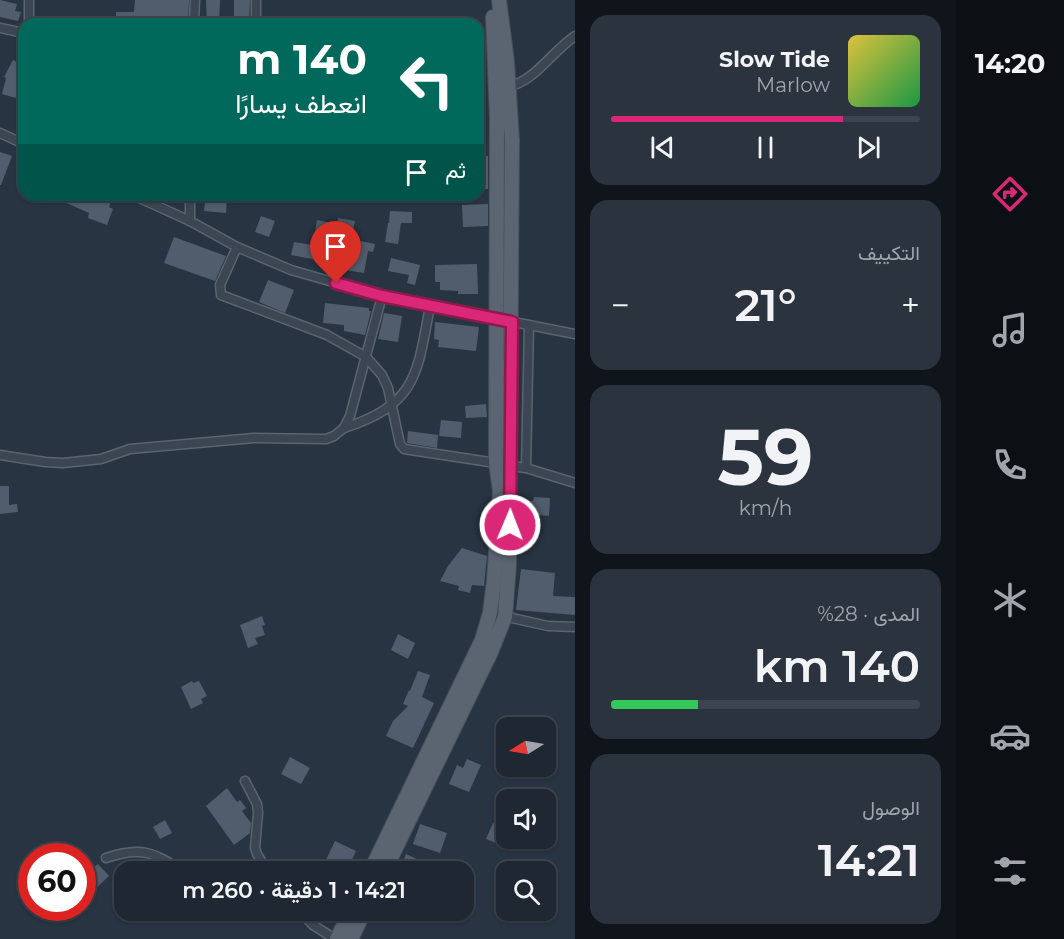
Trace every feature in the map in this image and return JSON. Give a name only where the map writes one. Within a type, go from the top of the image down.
[{"type":"main road","points":[[389,861],[491,652],[505,617],[509,565],[512,140],[492,0]]},
{"type":"main road","points":[[375,861],[464,679],[482,640],[490,614],[500,491],[496,464],[503,88],[499,0]]},
{"type":"main road","points":[[336,939],[345,921]]},
{"type":"main road","points":[[351,939],[360,921]]},
{"type":"street","points":[[29,18],[30,0]]},
{"type":"street","points":[[194,18],[195,0]]},
{"type":"street","points":[[256,0],[256,18]]},
{"type":"street","points":[[0,28],[18,32]]},
{"type":"street","points":[[503,88],[530,78],[557,50],[575,36]]},
{"type":"street","points":[[0,133],[18,141]]},
{"type":"street","points":[[146,201],[190,221],[237,247],[291,270],[382,296],[575,334]]},
{"type":"street","points":[[190,201],[190,221]]},
{"type":"street","points":[[237,247],[219,285],[222,295],[327,335],[366,357],[382,375],[388,388],[400,444],[405,449],[496,464]]},
{"type":"street","points":[[344,428],[350,417],[382,296]]},
{"type":"street","points":[[0,455],[45,462],[88,462],[130,449],[254,438],[326,439],[344,428],[369,420],[403,396],[420,357],[430,306]]},
{"type":"street","points":[[526,468],[529,325]]},
{"type":"street","points":[[510,466],[526,468],[575,483]]},
{"type":"street","points":[[490,614],[548,626],[575,627]]},
{"type":"street","points":[[246,781],[258,813],[255,848],[261,861]]},
{"type":"street","points":[[106,858],[123,852],[147,852],[167,861]]},
{"type":"street","points":[[309,921],[336,939]]},
{"type":"building","points":[[0,0],[17,4],[15,11],[21,12],[18,21],[0,17]]},
{"type":"building","points":[[135,0],[189,0],[188,18],[116,18],[116,12],[134,12]]},
{"type":"building","points":[[206,0],[220,0],[219,18],[207,18]]},
{"type":"building","points":[[234,0],[250,0],[249,18],[234,18]]},
{"type":"building","points":[[13,60],[18,63],[16,98],[2,94],[6,78],[4,77]]},
{"type":"building","points":[[0,152],[12,156],[1,185],[0,185]]},
{"type":"building","points":[[484,156],[488,156],[488,189],[484,189]]},
{"type":"building","points":[[62,201],[111,202],[109,207],[113,209],[107,225],[88,218],[89,213]]},
{"type":"building","points":[[202,201],[227,201],[226,213],[204,211],[205,203]]},
{"type":"building","points":[[488,204],[488,226],[463,227],[462,205]]},
{"type":"building","points":[[390,211],[412,212],[412,223],[401,223],[398,244],[385,242]]},
{"type":"building","points":[[261,216],[275,221],[269,237],[255,232]]},
{"type":"building","points":[[338,218],[355,221],[351,239],[375,244],[373,252],[368,251],[364,273],[327,267],[328,262],[291,255],[294,242],[313,245],[317,220],[337,224]]},
{"type":"building","points":[[174,237],[226,256],[215,281],[164,263]]},
{"type":"building","points":[[391,258],[420,265],[415,285],[407,283],[409,275],[388,271]]},
{"type":"building","points":[[477,264],[478,294],[458,294],[458,291],[440,290],[440,282],[435,282],[435,265]]},
{"type":"building","points":[[268,280],[294,290],[285,313],[259,302]]},
{"type":"building","points":[[325,303],[369,308],[371,311],[365,335],[344,331],[344,325],[323,323]]},
{"type":"building","points":[[384,313],[402,316],[398,342],[378,339]]},
{"type":"building","points":[[435,322],[479,327],[476,351],[438,347],[439,340],[434,339]]},
{"type":"building","points":[[486,404],[487,417],[466,418],[465,406]]},
{"type":"building","points":[[441,420],[462,422],[461,438],[439,436]]},
{"type":"building","points":[[408,431],[438,435],[437,448],[407,443]]},
{"type":"building","points":[[0,486],[9,486],[9,505],[17,504],[18,512],[0,514]]},
{"type":"building","points":[[534,497],[550,498],[549,516],[526,514],[528,501],[533,501]]},
{"type":"building","points":[[462,548],[487,556],[484,586],[472,585],[470,593],[458,590],[459,586],[440,581]]},
{"type":"building","points":[[521,569],[555,573],[553,596],[575,597],[575,615],[516,610]]},
{"type":"building","points":[[262,616],[265,635],[255,638],[258,644],[248,648],[240,625]]},
{"type":"building","points":[[398,634],[415,643],[408,659],[391,650]]},
{"type":"building","points":[[418,671],[430,675],[422,697],[434,703],[413,748],[386,736],[393,721],[408,706],[403,704]]},
{"type":"building","points":[[192,681],[193,683],[199,681],[207,696],[201,699],[203,703],[191,709],[181,687]]},
{"type":"building","points":[[290,757],[310,768],[301,784],[281,774]]},
{"type":"building","points":[[467,759],[481,765],[469,792],[449,784],[457,765],[463,768]]},
{"type":"building","points":[[227,788],[237,802],[240,800],[246,808],[242,811],[251,823],[250,833],[234,845],[206,806]]},
{"type":"building","points":[[165,820],[172,833],[160,839],[153,827]]},
{"type":"building","points":[[493,823],[496,824],[496,843],[486,839]]},
{"type":"building","points":[[420,824],[447,833],[440,853],[413,844]]},
{"type":"building","points":[[335,841],[356,851],[351,861],[325,861]]},
{"type":"building","points":[[406,854],[421,861],[403,861]]},
{"type":"building","points":[[98,864],[109,876],[96,888],[96,866]]},
{"type":"route","points":[[336,283],[382,296],[512,322],[510,525]]}]
